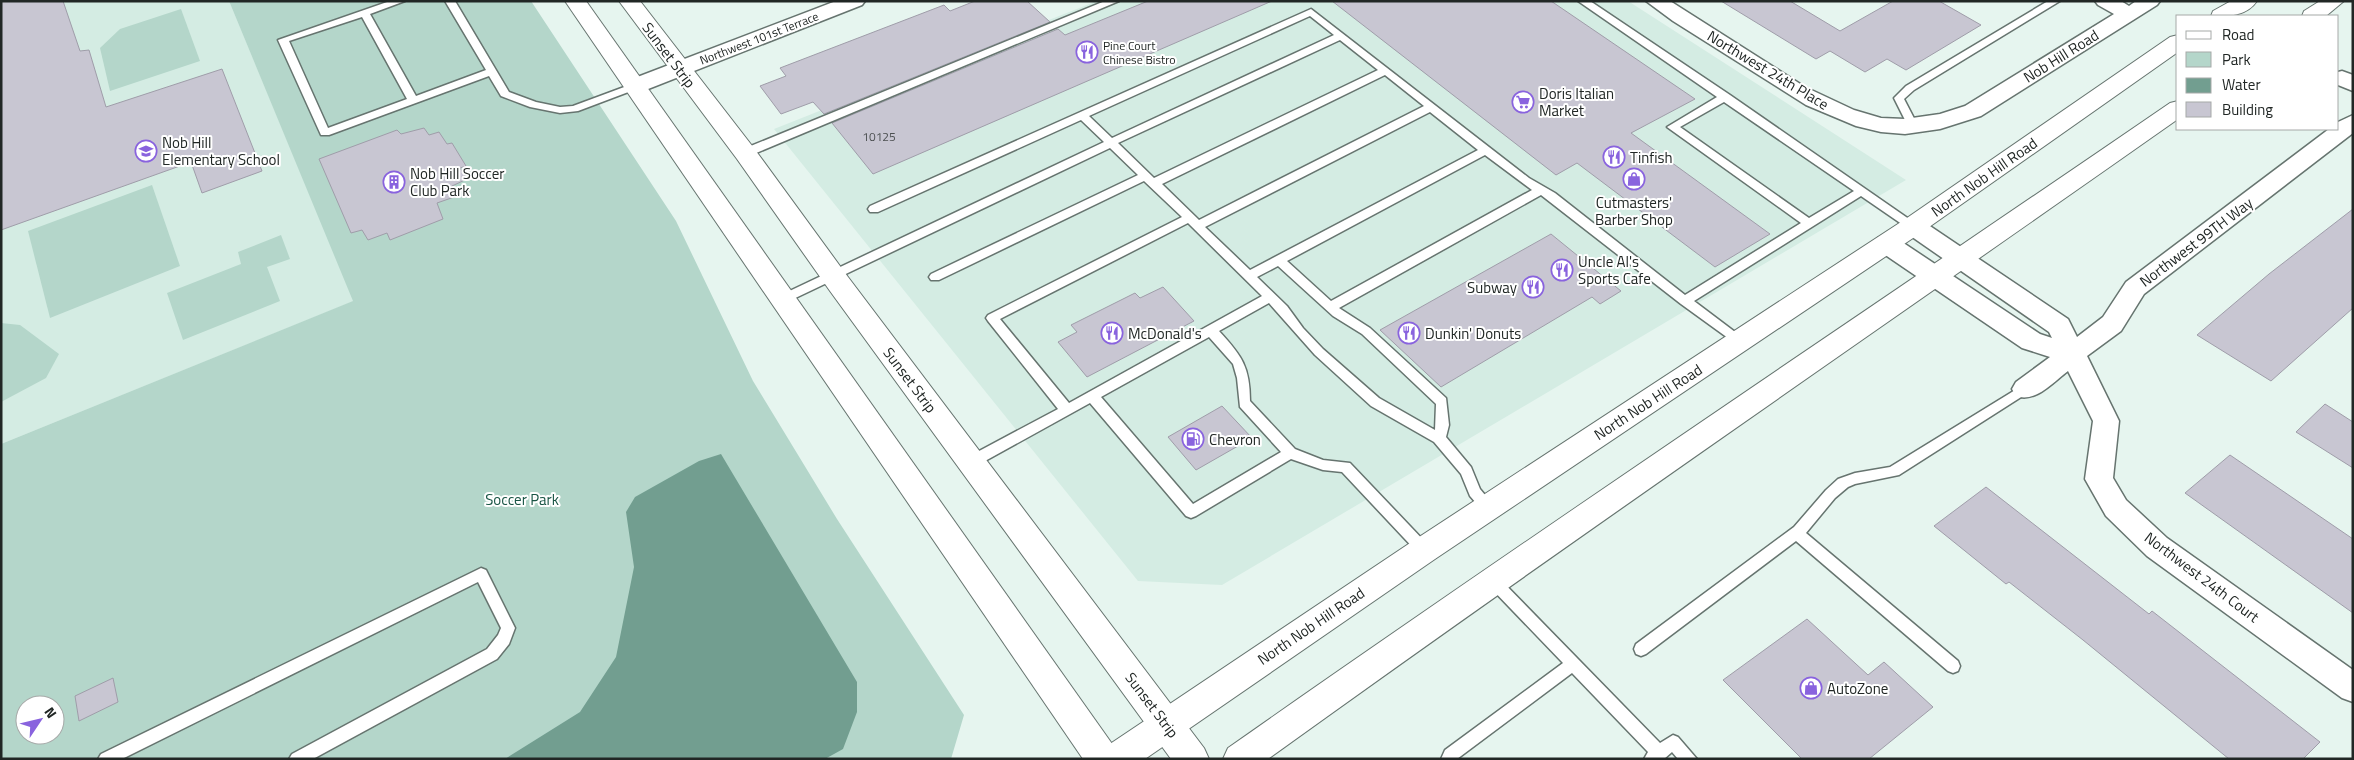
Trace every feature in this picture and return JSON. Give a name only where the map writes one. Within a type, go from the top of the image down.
[{"type":"main road","points":[[575,1],[1103,759]]},
{"type":"main road","name":"Sunset Strip","points":[[629,1],[745,153],[832,275],[1192,759]]},
{"type":"main road","points":[[2223,15],[2247,1]]},
{"type":"main road","points":[[2313,15],[2334,1]]},
{"type":"main road","name":"North Nob Hill Road","points":[[1116,759],[1488,507],[1888,244],[2176,43]]},
{"type":"main road","points":[[1240,759],[1492,580],[2176,109]]},
{"type":"street","name":"Northwest 101st Terrace","points":[[635,86],[855,1]]},
{"type":"street","name":"Northwest 24th Place","points":[[1656,1],[1804,96],[1849,117],[1881,125],[1913,126],[1947,121],[1973,111]]},
{"type":"street","points":[[2105,1],[2129,14]]},
{"type":"street","name":"Nob Hill Road","points":[[1973,111],[2150,1]]},
{"type":"street","name":"Northwest 99TH Way","points":[[2025,389],[2112,324],[2135,288],[2353,122]]},
{"type":"street","name":"Northwest 24th Court","points":[[1913,226],[2059,326],[2106,421],[2099,480],[2116,508],[2157,547],[2353,688]]},
{"type":"street","points":[[1888,244],[2031,341],[2072,354]]},
{"type":"lane","points":[[400,1],[283,40],[325,133],[491,72]]},
{"type":"lane","points":[[450,1],[505,94],[534,105],[560,110],[574,109],[635,86]]},
{"type":"lane","points":[[745,153],[1114,1]]},
{"type":"lane","points":[[1584,1],[1726,97],[1860,192],[1913,226]]},
{"type":"lane","points":[[1913,126],[1899,98],[1910,88],[2055,1]]},
{"type":"lane","points":[[874,209],[1311,12],[1525,181],[1567,208],[1739,342]]},
{"type":"lane","points":[[365,13],[413,100]]},
{"type":"lane","points":[[783,299],[1110,143],[1342,36]]},
{"type":"lane","points":[[935,277],[1385,71]]},
{"type":"lane","points":[[1726,97],[1672,127],[1809,223]]},
{"type":"lane","points":[[1067,410],[992,318],[1431,107]]},
{"type":"lane","points":[[1082,115],[1249,276],[1319,352],[1375,402],[1439,438],[1466,471],[1476,492],[1488,507]]},
{"type":"lane","points":[[1249,276],[1486,150]]},
{"type":"lane","points":[[1330,307],[1540,190]]},
{"type":"lane","points":[[1686,301],[1860,192]]},
{"type":"lane","points":[[1279,260],[1330,307],[1366,331],[1442,402],[1443,425],[1439,438]]},
{"type":"lane","points":[[971,462],[1270,297]]},
{"type":"lane","points":[[1210,330],[1240,361],[1244,381],[1244,403],[1290,453],[1323,464],[1344,467],[1424,550]]},
{"type":"lane","points":[[1641,649],[1796,533],[1834,489],[1844,482],[1856,478],[1881,476],[1894,471],[2025,389]]},
{"type":"lane","points":[[1092,396],[1191,512],[1290,453]]},
{"type":"lane","points":[[1796,533],[1953,666]]},
{"type":"lane","points":[[106,759],[481,574],[508,628],[504,639],[492,654],[297,759]]},
{"type":"lane","points":[[1492,580],[1573,664],[1656,756],[1673,742],[1689,759]]},
{"type":"lane","points":[[1449,759],[1450,755],[1573,664]]},
{"type":"shaded area","name":"Nob Hill Elementary School","points":[[1,1],[229,1],[354,301],[1,444]]},
{"type":"shaded area","points":[[1097,1],[1628,1],[1906,180],[1222,585],[1138,581],[774,129]]},
{"type":"green space","name":"Soccer Park","points":[[229,1],[531,1],[676,221],[753,381],[837,519],[964,715],[951,759],[1,759],[1,444],[353,301]]},
{"type":"green space","points":[[181,9],[200,61],[110,91],[100,48],[120,29]]},
{"type":"green space","points":[[152,185],[180,266],[50,318],[28,231]]},
{"type":"green space","points":[[281,235],[290,259],[267,267],[280,301],[183,340],[167,293],[241,264],[238,252]]},
{"type":"green space","points":[[1,323],[20,325],[59,354],[46,378],[1,402]]},
{"type":"water","points":[[721,454],[857,682],[857,712],[843,749],[825,759],[505,759],[580,712],[616,657],[634,567],[626,512],[635,497],[699,461]]},
{"type":"building","points":[[1,1],[63,1],[80,51],[89,50],[106,107],[222,69],[262,171],[202,193],[191,162],[1,230]]},
{"type":"building","points":[[975,1],[1027,1],[1050,22],[824,114],[813,102],[781,114],[760,86],[786,76],[780,68],[944,5],[950,11]]},
{"type":"building","points":[[1148,1],[1272,1],[873,174],[832,123],[1058,29],[1065,35]]},
{"type":"building","points":[[1332,1],[1551,1],[1695,99],[1631,133],[1770,234],[1715,267],[1577,163],[1556,175]]},
{"type":"building","points":[[1721,1],[1790,1],[1840,31],[1893,1],[1939,1],[1981,25],[1906,70],[1887,59],[1865,72],[1830,51],[1816,59]]},
{"type":"building","name":"Nob Hill Soccer Club Park","points":[[424,128],[429,135],[439,132],[447,144],[452,143],[466,166],[460,168],[467,179],[452,186],[457,196],[437,203],[443,219],[390,240],[387,233],[368,240],[362,230],[351,233],[319,159],[397,130],[401,134]]},
{"type":"building","points":[[2353,209],[2353,308],[2271,381],[2197,335],[2269,274]]},
{"type":"building","points":[[1551,234],[1621,291],[1600,304],[1592,297],[1441,387],[1380,330]]},
{"type":"building","points":[[1163,287],[1194,321],[1087,377],[1058,342],[1077,332],[1071,325],[1135,293],[1140,298]]},
{"type":"building","points":[[2325,404],[2353,422],[2353,468],[2296,432]]},
{"type":"building","points":[[1222,406],[1252,438],[1196,470],[1168,437]]},
{"type":"building","points":[[2230,455],[2353,539],[2353,613],[2185,493]]},
{"type":"building","points":[[1986,487],[2149,614],[2152,611],[2320,742],[2303,759],[2229,759],[2083,640],[2009,582],[2006,584],[1934,526]]},
{"type":"building","points":[[1807,619],[1868,675],[1884,662],[1933,707],[1869,759],[1802,759],[1723,680]]},
{"type":"building","points":[[113,678],[118,702],[79,721],[75,696]]},
{"type":"place","name":"Pine Court Chinese Bistro","points":[[1087,52]]},
{"type":"place","name":"Doris Italian Market","points":[[1523,102]]},
{"type":"place","name":"Nob Hill Elementary School","points":[[146,151]]},
{"type":"place","name":"Tinfish","points":[[1614,157]]},
{"type":"place","name":"Cutmasters' Barber Shop","points":[[1634,179]]},
{"type":"place","name":"Nob Hill Soccer Club Park","points":[[394,182]]},
{"type":"place","name":"Uncle Al's Sports Cafe","points":[[1562,270]]},
{"type":"place","name":"Subway","points":[[1533,287]]},
{"type":"place","name":"McDonald's","points":[[1112,333]]},
{"type":"place","name":"Dunkin' Donuts","points":[[1409,333]]},
{"type":"place","name":"Chevron","points":[[1193,439]]},
{"type":"place","name":"AutoZone","points":[[1811,688]]}]
